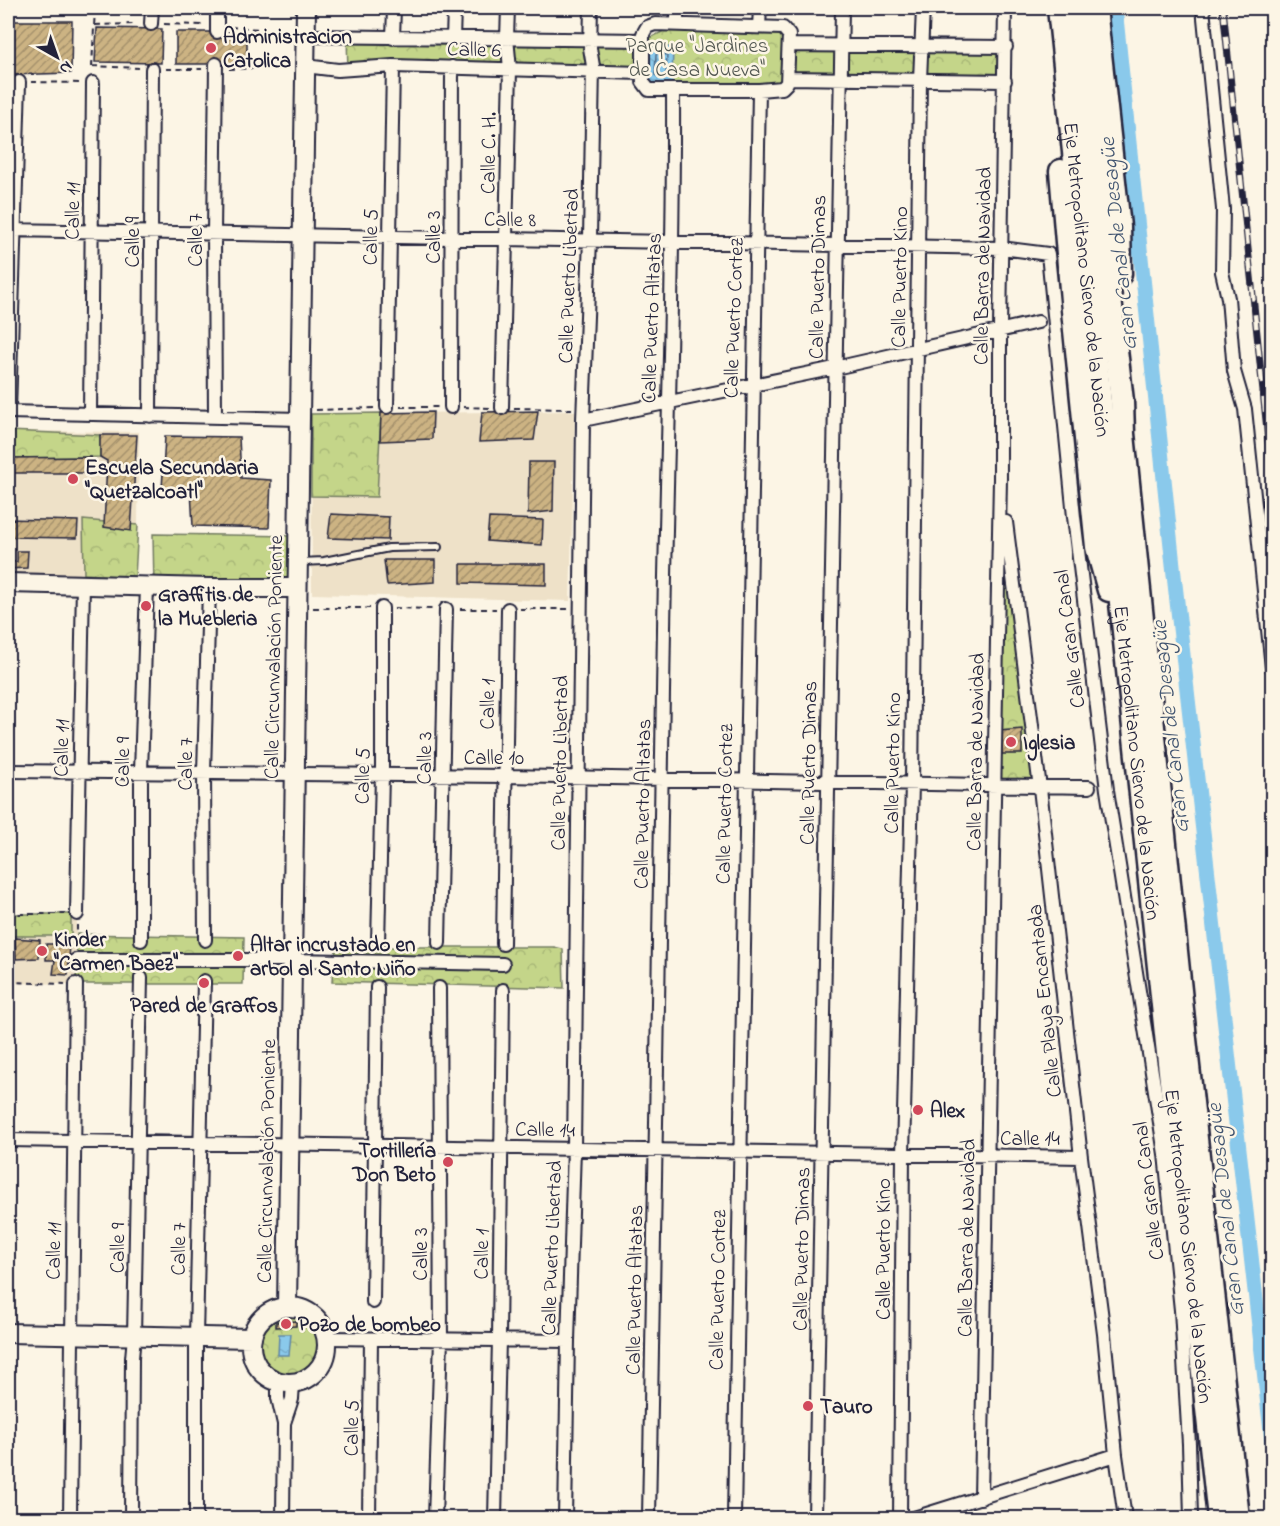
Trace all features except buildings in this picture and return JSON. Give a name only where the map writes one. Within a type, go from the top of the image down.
[{"type":"highway","points":[[1050,8],[1065,223],[1097,547],[1117,627],[1128,653]]},
{"type":"highway","name":"Eje Metropolitano Siervo de la Nación","points":[[1059,8],[1219,1518]]},
{"type":"highway","name":"Eje Metropolitano Siervo de la Nación","points":[[1076,8],[1122,401],[1123,434],[1185,1039],[1238,1518]]},
{"type":"highway","points":[[1095,8],[1119,227],[1126,358],[1122,401]]},
{"type":"street","points":[[151,24],[152,8]]},
{"type":"street","points":[[217,8],[217,29]]},
{"type":"street","name":"Calle Circunvalación Poniente","points":[[287,1307],[306,8]]},
{"type":"street","points":[[393,38],[394,8]]},
{"type":"street","points":[[453,39],[454,8]]},
{"type":"street","name":"Calle C. H.","points":[[502,408],[510,69],[507,38],[508,8]]},
{"type":"street","name":"Calle Puerto Libertad","points":[[565,1518],[574,1148],[583,420],[590,239],[591,8]]},
{"type":"street","points":[[677,8],[677,25]]},
{"type":"street","points":[[759,27],[760,8]]},
{"type":"street","name":"Calle Puerto Dimas","points":[[815,1518],[842,8]]},
{"type":"street","name":"Calle Puerto Kino","points":[[900,1518],[903,1155],[912,783],[916,349],[920,246],[920,80],[923,8]]},
{"type":"street","name":"Calle Barra de Navidad","points":[[981,1498],[1000,479],[1005,8]]},
{"type":"street","points":[[1203,8],[1223,209],[1222,272],[1228,298],[1234,371],[1245,409],[1272,668]]},
{"type":"street","points":[[787,82],[789,35],[786,30],[677,25],[650,25],[645,30],[642,72],[643,85],[646,89],[759,90],[787,82],[841,78],[1005,81]]},
{"type":"street","name":"Calle 6","points":[[306,36],[643,40]]},
{"type":"street","points":[[789,45],[1006,47]]},
{"type":"street","name":"Calle 7","points":[[215,417],[216,66]]},
{"type":"street","name":"Calle 6","points":[[305,66],[338,70],[393,66],[642,72]]},
{"type":"street","name":"Calle 5","points":[[387,407],[393,66]]},
{"type":"street","name":"Calle 3","points":[[450,407],[452,67]]},
{"type":"street","name":"Calle 9","points":[[150,416],[152,69]]},
{"type":"street","points":[[19,82],[11,230],[8,412],[300,419]]},
{"type":"street","name":"Calle 11","points":[[90,414],[93,83]]},
{"type":"street","name":"Calle Puerto Altatas","points":[[649,1518],[668,401],[674,240],[673,90]]},
{"type":"street","name":"Calle Puerto Cortez","points":[[734,1518],[750,385],[759,90]]},
{"type":"street","name":"Calle 8","points":[[11,230],[674,240],[1002,248],[1048,254]]},
{"type":"street","name":"Calle Gran Canal","points":[[1048,254],[1074,517],[1107,790],[1165,1154],[1181,1310],[1191,1518]]},
{"type":"street","points":[[583,420],[835,368],[1038,322]]},
{"type":"street","name":"Calle Playa Encantada","points":[[1000,479],[1040,788],[1081,1157],[1125,1518]]},
{"type":"street","points":[[8,583],[296,588]]},
{"type":"street","name":"Calle 11","points":[[77,914],[83,583]]},
{"type":"street","name":"Calle 9","points":[[141,940],[141,772],[147,586]]},
{"type":"street","name":"Calle 7","points":[[205,940],[204,773],[209,588]]},
{"type":"street","name":"Calle 5","points":[[378,943],[382,775],[382,608]]},
{"type":"street","name":"Calle 3","points":[[439,943],[446,609]]},
{"type":"street","name":"Calle 1","points":[[503,944],[508,609]]},
{"type":"street","name":"Calle 10","points":[[8,771],[505,776],[912,783],[1040,788],[1089,787]]},
{"type":"street","points":[[76,960],[291,960],[503,964]]},
{"type":"street","name":"Calle 9","points":[[131,1518],[132,1358],[139,1143],[141,978]]},
{"type":"street","name":"Calle 7","points":[[196,1518],[196,1337],[204,981]]},
{"type":"street","name":"Calle 11","points":[[70,1518],[76,984]]},
{"type":"street","points":[[373,1302],[377,987]]},
{"type":"street","name":"Calle 3","points":[[435,1518],[441,1339],[438,988]]},
{"type":"street","name":"Calle 1","points":[[495,1518],[502,990]]},
{"type":"street","name":"Calle 14","points":[[8,1140],[200,1145],[574,1148],[1081,1157]]},
{"type":"street","points":[[287,1307],[300,1308],[313,1315],[322,1325],[327,1338],[327,1351],[323,1364],[315,1374],[303,1381],[285,1382],[266,1376],[257,1367],[252,1355],[252,1338],[262,1318],[274,1310],[287,1307]]},
{"type":"street","points":[[8,1333],[252,1338]]},
{"type":"street","points":[[327,1338],[568,1341]]},
{"type":"street","name":"Calle 5","points":[[369,1518],[371,1339]]},
{"type":"street","points":[[283,1518],[284,1424],[278,1398],[285,1382]]},
{"type":"street","points":[[914,1518],[1116,1455]]},
{"type":"lane","points":[[297,562],[324,561],[389,548],[438,547]]},
{"type":"path","points":[[19,82],[93,83],[95,8]]},
{"type":"path","points":[[94,25],[151,24],[217,29],[260,29]]},
{"type":"path","points":[[92,66],[152,69],[216,66],[259,68]]},
{"type":"path","points":[[8,914],[77,914]]},
{"type":"path","points":[[8,982],[76,984]]},
{"type":"shaded area","points":[[575,411],[570,601],[312,594],[311,414]]},
{"type":"shaded area","name":"Escuela Secundaria \"Quetzalcoatl\"","points":[[8,431],[139,432],[138,525],[132,575],[8,573]]},
{"type":"shaded area","name":"Kinder \"Carmen Baez\"","points":[[8,914],[77,914],[76,984],[8,983]]},
{"type":"green space","name":"Parque \"Jardines de Casa Nueva\"","points":[[676,25],[792,26],[790,44],[1002,49],[1003,80],[788,77],[787,88],[671,90],[643,75],[503,75],[348,70],[347,37],[644,41]]},
{"type":"green space","points":[[381,413],[377,497],[311,496],[311,414]]},
{"type":"green space","points":[[8,431],[100,435],[100,457],[8,458]]},
{"type":"green space","points":[[83,520],[138,525],[135,577],[84,574]]},
{"type":"green space","points":[[153,534],[291,536],[291,592],[154,589]]},
{"type":"green space","points":[[1009,579],[1036,786],[998,783],[1000,580]]},
{"type":"green space","points":[[8,914],[71,914],[71,936],[8,936]]},
{"type":"green space","points":[[77,934],[244,937],[243,984],[76,984]]},
{"type":"green space","points":[[337,947],[554,947],[563,949],[564,988],[332,982]]},
{"type":"green space","points":[[289,1307],[304,1310],[316,1318],[324,1330],[327,1345],[324,1360],[316,1372],[304,1380],[289,1383],[274,1380],[262,1372],[254,1360],[251,1345],[254,1330],[262,1318],[274,1310]]},
{"type":"water","points":[[650,47],[673,47],[672,83],[649,83]]},
{"type":"water","points":[[279,1334],[291,1334],[289,1355],[278,1355]]},
{"type":"waterway","name":"Gran Canal de Desagüe","points":[[1115,8],[1174,575],[1272,1441]]},
{"type":"railway","points":[[1223,8],[1272,478]]},
{"type":"place","name":"Administracion Catolica","points":[[211,48]]},
{"type":"place","name":"Escuela Secundaria \"Quetzalcoatl\"","points":[[73,479]]},
{"type":"place","name":"Graffitis de la Muebleria","points":[[146,606]]},
{"type":"place","name":"Iglesia","points":[[1011,742]]},
{"type":"place","name":"Kinder \"Carmen Baez\"","points":[[42,951]]},
{"type":"place","name":"Altar incrustado en arbol al Santo Niño","points":[[238,956]]},
{"type":"place","name":"Pared de Graffos","points":[[204,983]]},
{"type":"place","name":"Alex","points":[[918,1110]]},
{"type":"place","name":"Tortillería Don Beto","points":[[448,1162]]},
{"type":"place","name":"Pozo de bombeo","points":[[286,1324]]},
{"type":"place","name":"Tauro","points":[[808,1406]]}]
